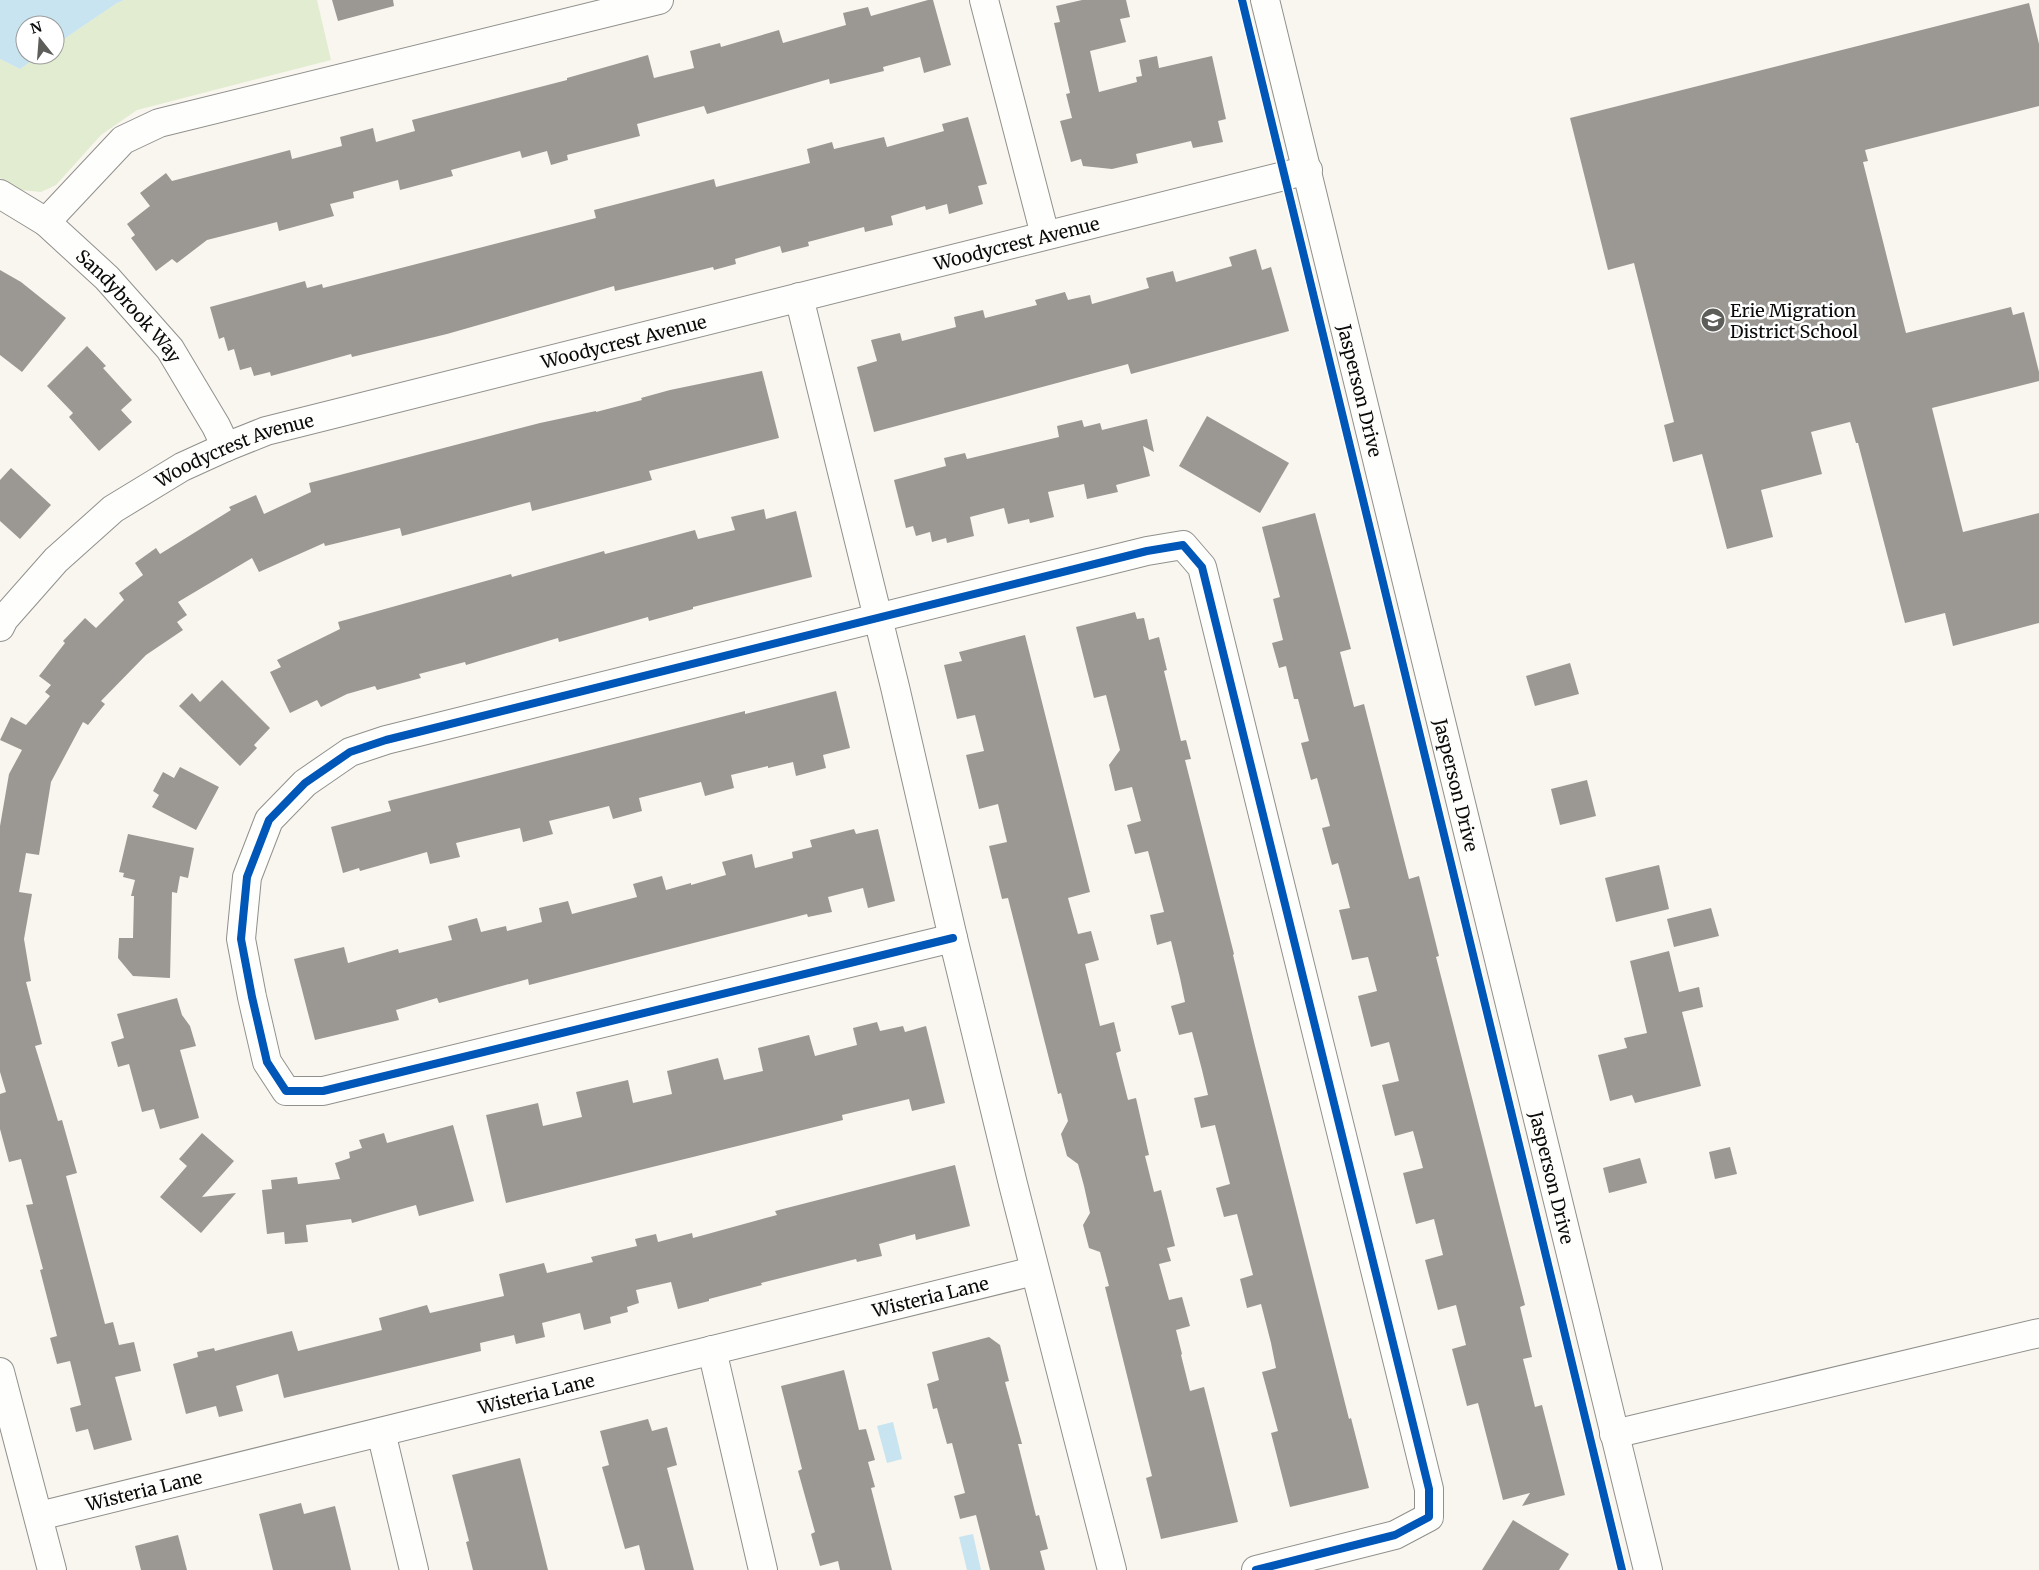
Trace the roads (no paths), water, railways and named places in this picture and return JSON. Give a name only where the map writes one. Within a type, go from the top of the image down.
[{"type":"street","points":[[46,222],[123,140],[159,123],[659,0]]},
{"type":"street","points":[[984,0],[1045,235]]},
{"type":"street","name":"Jasperson Drive","points":[[1265,0],[1648,1570]]},
{"type":"street","name":"Woodycrest Avenue","points":[[1,620],[56,560],[114,509],[182,467],[266,431],[1308,170]]},
{"type":"street","name":"Sandybrook Way","points":[[0,194],[46,222],[107,278],[170,349],[218,428],[226,447]]},
{"type":"street","points":[[799,297],[1034,1271],[1112,1570]]},
{"type":"street","points":[[953,938],[324,1091],[286,1091],[268,1062],[252,997],[241,939],[247,877],[269,820],[305,783],[350,752],[386,740],[1147,551],[1183,545],[1202,567],[1429,1489],[1428,1517],[1396,1534],[1256,1570]]},
{"type":"street","name":"Wisteria Lane","points":[[39,1516],[1034,1271]]},
{"type":"street","points":[[1614,1434],[2039,1332]]},
{"type":"street","points":[[712,1350],[763,1570]]},
{"type":"street","points":[[0,1372],[52,1570]]},
{"type":"street","points":[[380,1432],[414,1570]]},
{"type":"water","points":[[0,0],[124,0],[65,38],[65,15],[15,15],[15,65],[26,65],[20,69],[0,59]]},
{"type":"water","points":[[893,1422],[902,1459],[887,1463],[877,1426]]},
{"type":"water","points":[[973,1534],[981,1570],[967,1570],[959,1537]]},
{"type":"place","name":"Erie Migration District School","points":[[1713,320]]}]
